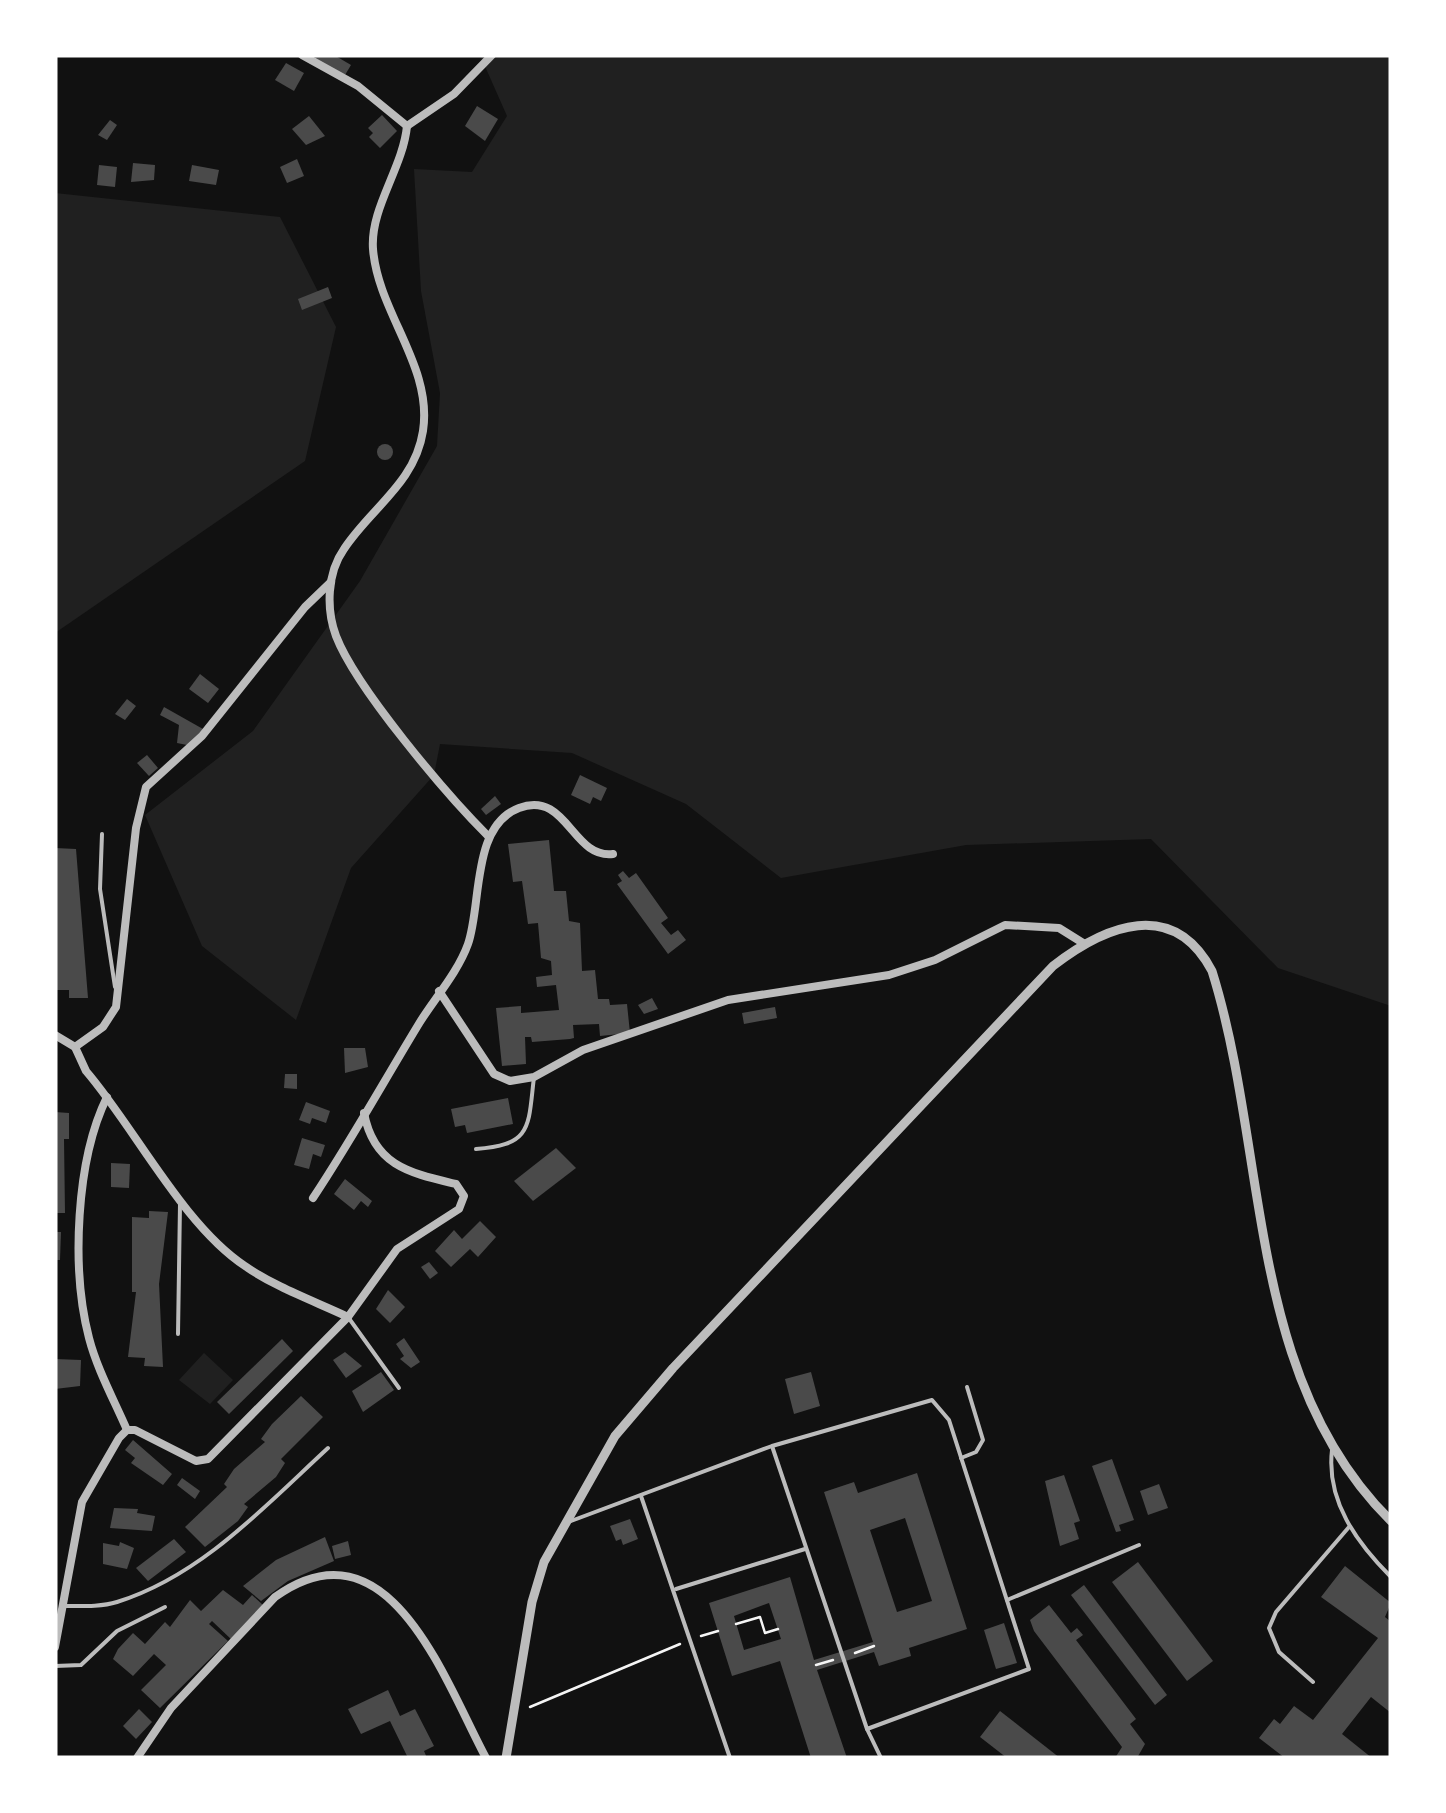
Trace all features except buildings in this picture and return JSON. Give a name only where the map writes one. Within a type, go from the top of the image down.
[{"type":"street","points":[[302,55],[358,86],[407,126]]},
{"type":"street","points":[[488,836],[344,654],[330,616],[331,582],[344,548],[406,474],[419,450],[424,426],[419,378],[385,297],[373,252],[373,235],[395,177],[407,126],[454,94],[492,55]]},
{"type":"street","points":[[75,1047],[103,1027],[116,1007],[136,828],[146,787],[202,736],[305,607],[331,582]]},
{"type":"street","points":[[312,1198],[467,947],[488,836],[519,808],[539,806],[562,814],[585,846],[601,856],[613,854]]},
{"type":"street","points":[[439,992],[494,1074],[510,1081],[534,1077],[570,1056],[728,1000],[849,985],[889,975],[935,960],[1005,926],[1059,928],[1084,942]]},
{"type":"street","points":[[506,1758],[538,1578],[616,1436],[645,1398],[1053,966],[1084,942],[1120,929],[1156,926],[1185,935],[1212,971],[1287,1340],[1332,1450],[1391,1521]]},
{"type":"street","points":[[55,1035],[75,1047],[180,1198],[246,1268],[348,1318]]},
{"type":"street","points":[[107,1097],[93,1126],[84,1169],[81,1276],[90,1341],[127,1430]]},
{"type":"street","points":[[127,1430],[135,1430],[196,1461],[208,1459],[348,1318],[397,1249],[459,1209],[464,1196],[456,1184],[406,1172],[375,1147],[364,1114]]},
{"type":"street","points":[[55,1647],[82,1502],[127,1430]]},
{"type":"street","points":[[137,1758],[172,1708],[275,1597],[292,1585],[322,1576],[368,1584],[391,1596],[412,1620],[486,1758]]},
{"type":"lane","points":[[102,834],[100,889],[117,997]]},
{"type":"lane","points":[[476,1149],[504,1147],[521,1138],[528,1127],[534,1077]]},
{"type":"lane","points":[[178,1334],[180,1198]]},
{"type":"lane","points":[[348,1318],[400,1388]]},
{"type":"lane","points":[[961,1458],[976,1452],[983,1440],[967,1388]]},
{"type":"lane","points":[[568,1522],[772,1446],[932,1400],[949,1420],[1029,1669],[867,1728]]},
{"type":"lane","points":[[772,1446],[867,1728],[882,1758]]},
{"type":"lane","points":[[64,1606],[116,1603],[195,1563],[225,1542],[328,1448]]},
{"type":"lane","points":[[1332,1450],[1330,1470],[1349,1527],[1360,1546],[1391,1577]]},
{"type":"lane","points":[[640,1496],[676,1589],[730,1758]]},
{"type":"lane","points":[[1313,1682],[1279,1652],[1269,1628],[1276,1612],[1349,1527]]},
{"type":"lane","points":[[1007,1600],[1139,1545]]},
{"type":"lane","points":[[676,1589],[806,1548]]},
{"type":"lane","points":[[55,1666],[81,1665],[117,1631],[166,1607]]},
{"type":"path","points":[[736,1624],[760,1616],[765,1633],[778,1629]]},
{"type":"path","points":[[515,1714],[718,1631]]},
{"type":"shaded area","points":[[480,55],[1391,55],[1391,1006],[1278,968],[1151,839],[966,845],[781,878],[686,804],[572,753],[440,744],[434,775],[351,868],[296,1020],[202,946],[145,815],[253,731],[360,581],[437,446],[440,393],[421,291],[414,169],[472,172],[507,116]]},
{"type":"shaded area","points":[[55,193],[280,217],[336,327],[305,461],[55,633]]},
{"type":"shaded area","points":[[204,1353],[233,1380],[210,1404],[179,1380]]}]
